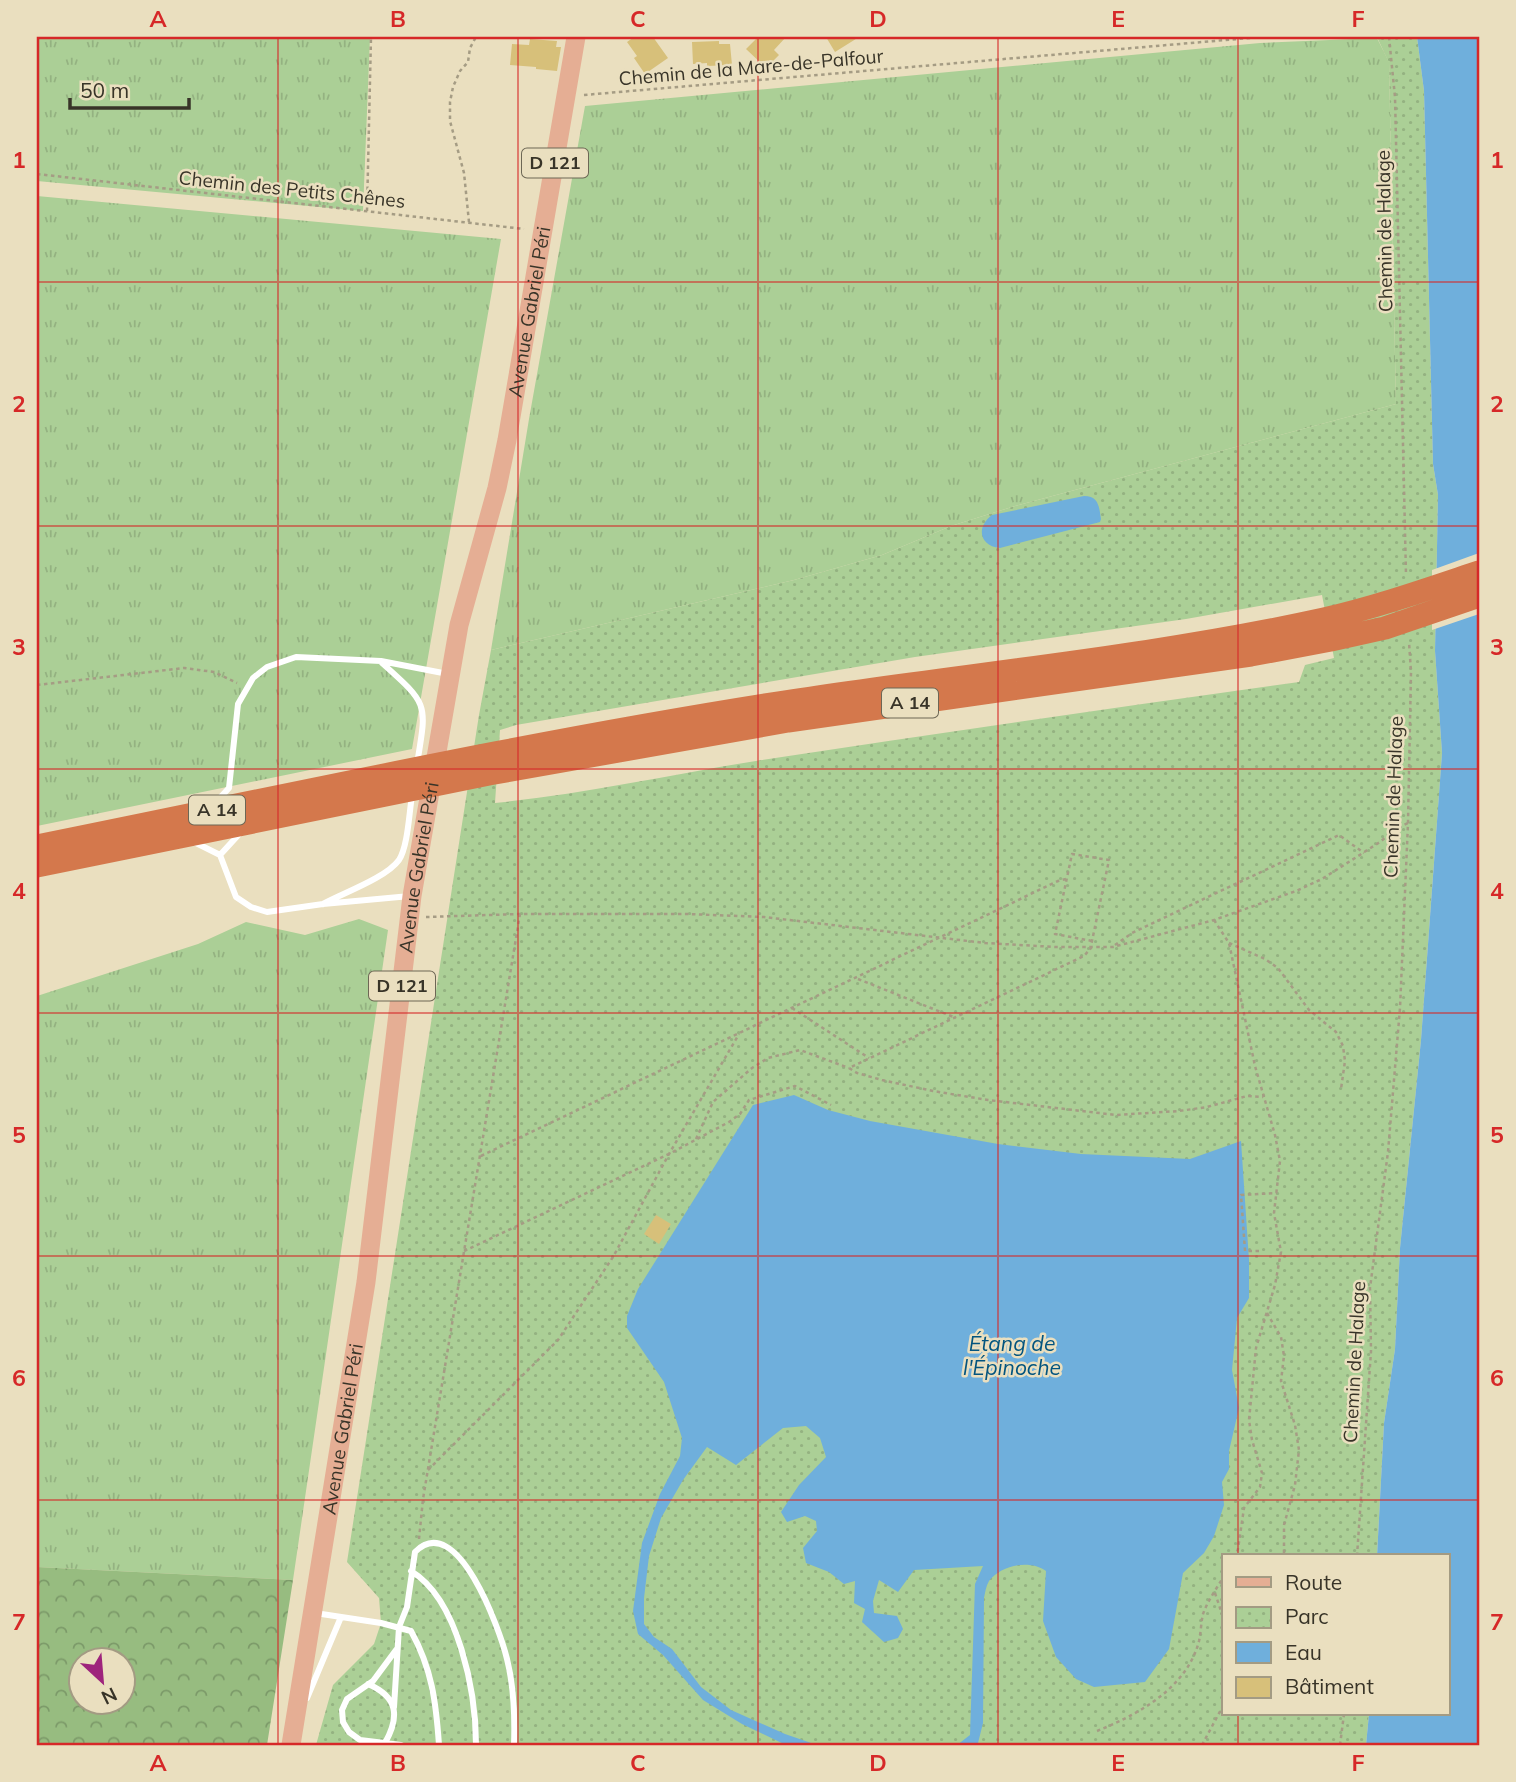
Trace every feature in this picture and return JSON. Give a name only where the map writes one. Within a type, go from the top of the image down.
[{"type":"highway","name":"A 14","points":[[1329,629],[1383,603],[1479,572]]},
{"type":"highway","name":"A 14","points":[[37,846],[250,803],[395,783],[783,702],[1172,647],[1329,629],[1385,628],[1479,596]]},
{"type":"highway","name":"A 14","points":[[37,866],[182,836],[250,803]]},
{"type":"main road","name":"Avenue Gabriel Péri","points":[[293,1739],[366,1282],[412,896],[459,625],[497,488],[507,440],[576,37]]},
{"type":"lane","points":[[206,812],[229,788],[238,704],[253,678],[267,667],[296,657],[381,662],[450,674]]},
{"type":"lane","points":[[323,904],[387,871],[404,849],[425,717],[419,699],[381,662]]},
{"type":"lane","points":[[220,855],[250,803],[229,788]]},
{"type":"lane","points":[[182,836],[220,855],[236,897],[251,907],[267,912],[412,896]]},
{"type":"lane","points":[[385,1743],[392,1731],[399,1627],[407,1607],[415,1552],[421,1546],[435,1541],[449,1547],[474,1579],[489,1607],[508,1661],[514,1745]]},
{"type":"lane","points":[[411,1571],[422,1578],[436,1594],[462,1648],[473,1699],[476,1745]]},
{"type":"lane","points":[[313,1613],[411,1630],[424,1654],[435,1699],[439,1745]]},
{"type":"lane","points":[[293,1739],[324,1654],[341,1617]]},
{"type":"lane","points":[[397,1649],[368,1685],[347,1699],[342,1710],[343,1722],[349,1732],[360,1740],[401,1745]]},
{"type":"lane","points":[[368,1685],[380,1689],[389,1697],[394,1707]]},
{"type":"path","points":[[367,211],[371,37]]},
{"type":"path","points":[[469,222],[464,173],[450,121],[450,102],[453,87],[460,71],[468,62],[470,48],[476,37]]},
{"type":"path","name":"Chemin de la Mare-de-Palfour","points":[[580,95],[1261,37]]},
{"type":"path","name":"Chemin de Halage","points":[[1389,37],[1395,97],[1406,583]]},
{"type":"path","name":"Chemin des Petits Chênes","points":[[37,174],[543,232]]},
{"type":"path","name":"Chemin de Halage","points":[[1357,1554],[1371,1351],[1370,1288],[1388,1152],[1400,1008],[1408,823],[1409,634]]},
{"type":"path","points":[[37,685],[184,668],[214,673],[247,687]]},
{"type":"path","points":[[426,917],[687,914],[764,917],[985,943],[1113,947],[1214,920],[1305,887],[1364,853],[1408,823]]},
{"type":"path","points":[[1113,947],[1132,933],[1339,835],[1364,853]]},
{"type":"path","points":[[849,1068],[1084,956],[1093,942],[1109,860],[1072,854],[1055,933],[1093,942]]},
{"type":"path","points":[[481,1156],[1066,879]]},
{"type":"path","points":[[421,1546],[418,1536],[428,1470],[520,914]]},
{"type":"path","points":[[1214,920],[1229,943],[1280,1161],[1274,1213],[1281,1252],[1275,1285],[1256,1348],[1249,1420],[1262,1473],[1260,1487],[1244,1507],[1235,1554]]},
{"type":"path","points":[[1229,943],[1265,959],[1278,968],[1309,1010],[1336,1032],[1343,1046],[1345,1061],[1341,1089]]},
{"type":"path","points":[[857,978],[956,1018]]},
{"type":"path","points":[[792,1008],[869,1058]]},
{"type":"path","points":[[428,1470],[558,1340],[613,1257],[739,1034]]},
{"type":"path","points":[[695,1140],[713,1102],[752,1068],[768,1058],[800,1050],[857,1073],[933,1091],[1116,1115],[1179,1111],[1207,1107],[1247,1096],[1263,1097]]},
{"type":"path","points":[[464,1251],[669,1154],[740,1114],[749,1100],[795,1086],[831,1105]]},
{"type":"path","points":[[1259,1251],[1245,1251],[1241,1195],[1277,1193]]},
{"type":"path","points":[[1266,1311],[1281,1337],[1284,1356],[1280,1381],[1295,1425],[1299,1450],[1295,1485],[1284,1525],[1284,1554]]},
{"type":"path","points":[[1097,1731],[1134,1714],[1176,1683],[1190,1663],[1199,1641],[1202,1616],[1222,1579]]},
{"type":"path","points":[[1215,1591],[1222,1614]]},
{"type":"path","points":[[1202,1745],[1222,1708]]},
{"type":"path","points":[[1340,1745],[1344,1716]]},
{"type":"green space","points":[[37,37],[370,37],[363,211],[37,181]]},
{"type":"green space","points":[[1377,37],[1417,37],[1424,91],[1433,464],[1438,495],[1435,651],[1442,753],[1421,1040],[1400,1248],[1395,1349],[1384,1423],[1377,1554],[1222,1554],[1222,1716],[1369,1716],[1366,1745],[316,1745],[333,1685],[374,1644],[381,1623],[379,1598],[347,1562],[491,650],[794,580],[882,555],[951,526],[1015,506],[1396,404],[1389,63]],"holes":[[[1322,595],[1334,658],[1305,665],[1299,682],[762,760],[596,789],[495,803],[500,730],[516,725],[915,657],[1186,619]]]},
{"type":"green space","points":[[1377,38],[1389,62],[1396,404],[1015,506],[951,526],[882,555],[794,580],[491,650],[585,106],[1260,43]]},
{"type":"green space","points":[[37,196],[501,239],[412,749],[37,826]]},
{"type":"green space","points":[[359,919],[388,930],[293,1580],[37,1567],[37,996],[198,944],[246,922],[305,935]]},
{"type":"green space","points":[[37,1567],[293,1580],[267,1745],[37,1745]]},
{"type":"water","points":[[1417,37],[1479,37],[1479,1745],[1366,1745],[1369,1716],[1450,1716],[1450,1554],[1377,1554],[1384,1423],[1395,1349],[1400,1248],[1421,1040],[1442,753],[1435,651],[1438,495],[1433,464],[1424,91]]},
{"type":"water","points":[[1084,496],[1093,498],[1097,503],[1100,522],[1000,548],[984,540],[982,530],[992,515]]},
{"type":"water","name":"Étang de l'Épinoche","points":[[794,1095],[828,1110],[870,1121],[998,1144],[1081,1154],[1190,1159],[1241,1141],[1249,1298],[1237,1318],[1232,1370],[1239,1408],[1229,1451],[1229,1469],[1222,1482],[1224,1505],[1214,1536],[1204,1553],[1183,1573],[1169,1649],[1145,1682],[1094,1687],[1076,1679],[1056,1657],[1043,1621],[1046,1571],[1032,1565],[1008,1568],[994,1575],[989,1581],[984,1598],[983,1723],[978,1743],[957,1745],[970,1735],[975,1584],[983,1566],[914,1570],[898,1592],[879,1580],[873,1601],[874,1613],[897,1616],[903,1629],[898,1638],[884,1642],[862,1622],[865,1609],[854,1603],[855,1581],[844,1584],[829,1572],[806,1563],[803,1548],[817,1531],[816,1521],[805,1516],[787,1522],[781,1512],[799,1485],[826,1457],[820,1438],[806,1426],[783,1428],[736,1465],[707,1447],[683,1480],[661,1518],[649,1556],[644,1624],[654,1637],[672,1649],[701,1687],[731,1710],[817,1745],[786,1745],[742,1724],[703,1700],[663,1655],[638,1634],[633,1611],[642,1543],[660,1494],[680,1456],[682,1438],[664,1382],[627,1328],[627,1316],[638,1289],[753,1105]]},
{"type":"pier","points":[[1479,553],[1479,614],[1432,630],[1432,570]]},
{"type":"building","points":[[634,37],[653,37],[668,58],[645,74],[627,42]]},
{"type":"building","points":[[758,37],[786,37],[774,50],[779,55],[766,68],[746,49]]},
{"type":"building","points":[[826,37],[859,37],[835,52]]},
{"type":"building","points":[[530,39],[557,41],[556,47],[561,47],[557,71],[510,65],[512,44],[529,45]]},
{"type":"building","points":[[719,41],[719,44],[730,44],[732,65],[693,64],[692,42]]},
{"type":"building","points":[[656,1215],[671,1224],[659,1244],[644,1234]]}]
